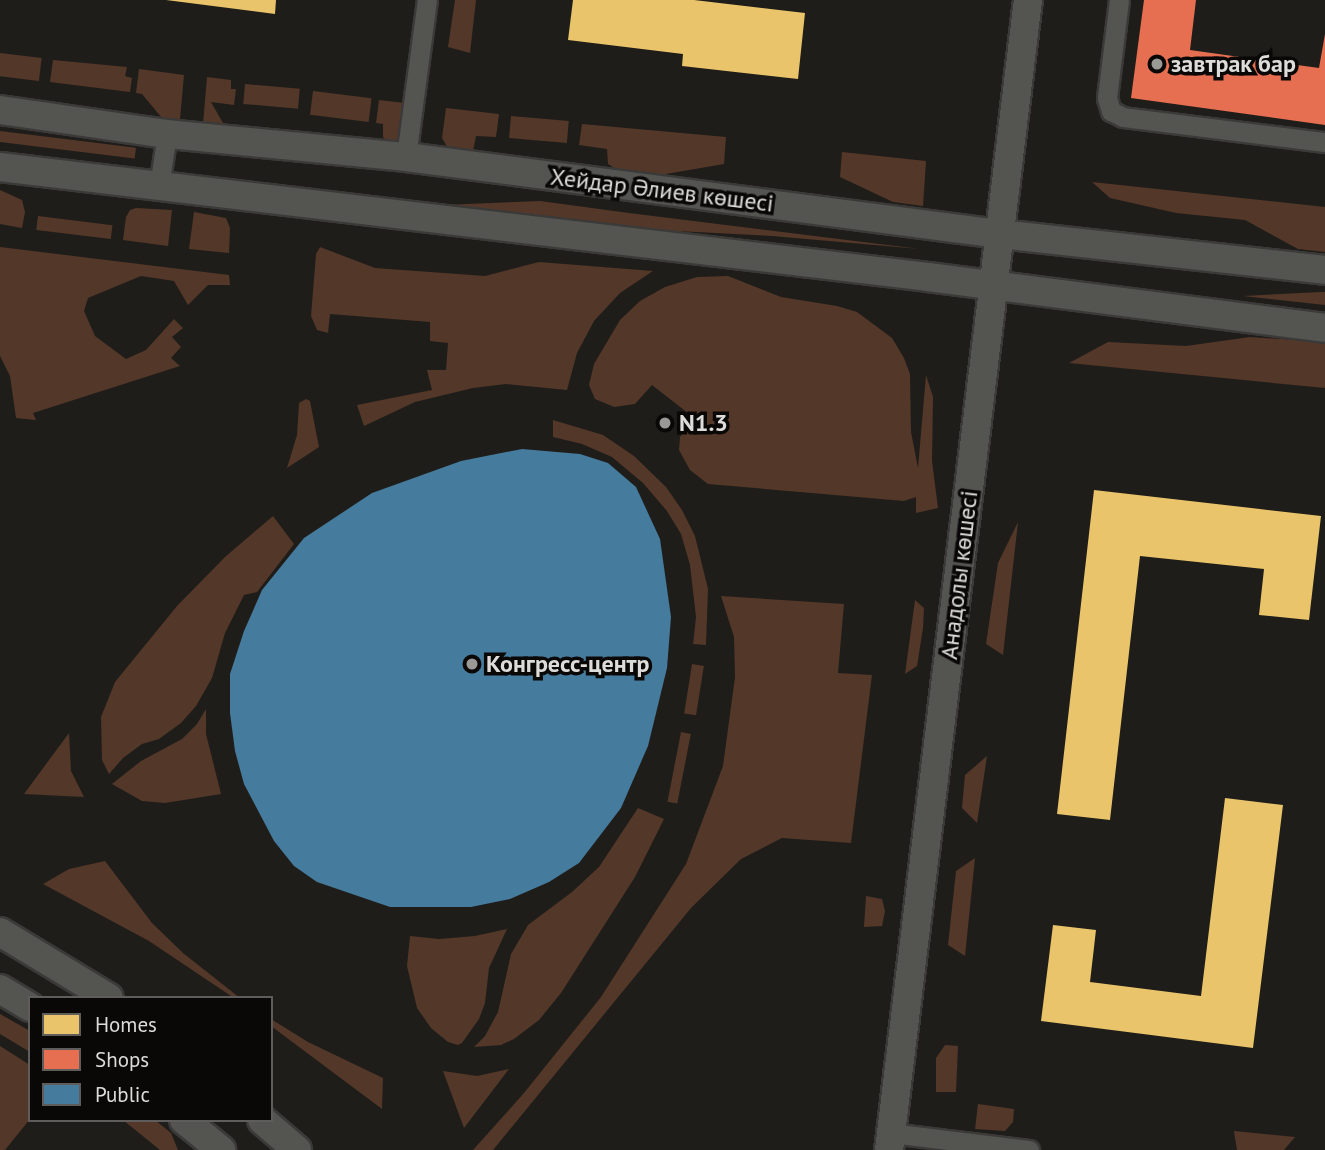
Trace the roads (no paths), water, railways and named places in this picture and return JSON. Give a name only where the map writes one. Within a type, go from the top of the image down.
[{"type":"street","points":[[406,157],[427,0]]},
{"type":"street","name":"Анадолы көшесі","points":[[890,1141],[1028,0]]},
{"type":"street","points":[[1119,0],[1107,98],[1111,111],[1123,117],[1325,142]]},
{"type":"street","name":"Хейдар Әлиев көшесі","points":[[0,110],[167,134],[406,157],[1000,234],[1325,270]]},
{"type":"street","points":[[159,186],[167,134]]},
{"type":"street","points":[[0,167],[1325,328]]},
{"type":"street","points":[[0,932],[106,996]]},
{"type":"street","points":[[0,989],[28,1006]]},
{"type":"street","points":[[186,1122],[221,1150]]},
{"type":"street","points":[[264,1122],[297,1150]]},
{"type":"street","points":[[890,1141],[1030,1150]]},
{"type":"place","name":"завтрак бар","points":[[1157,64]]},
{"type":"place","name":"N1.3","points":[[665,423]]},
{"type":"place","name":"Конгресс-центр","points":[[472,664]]}]
